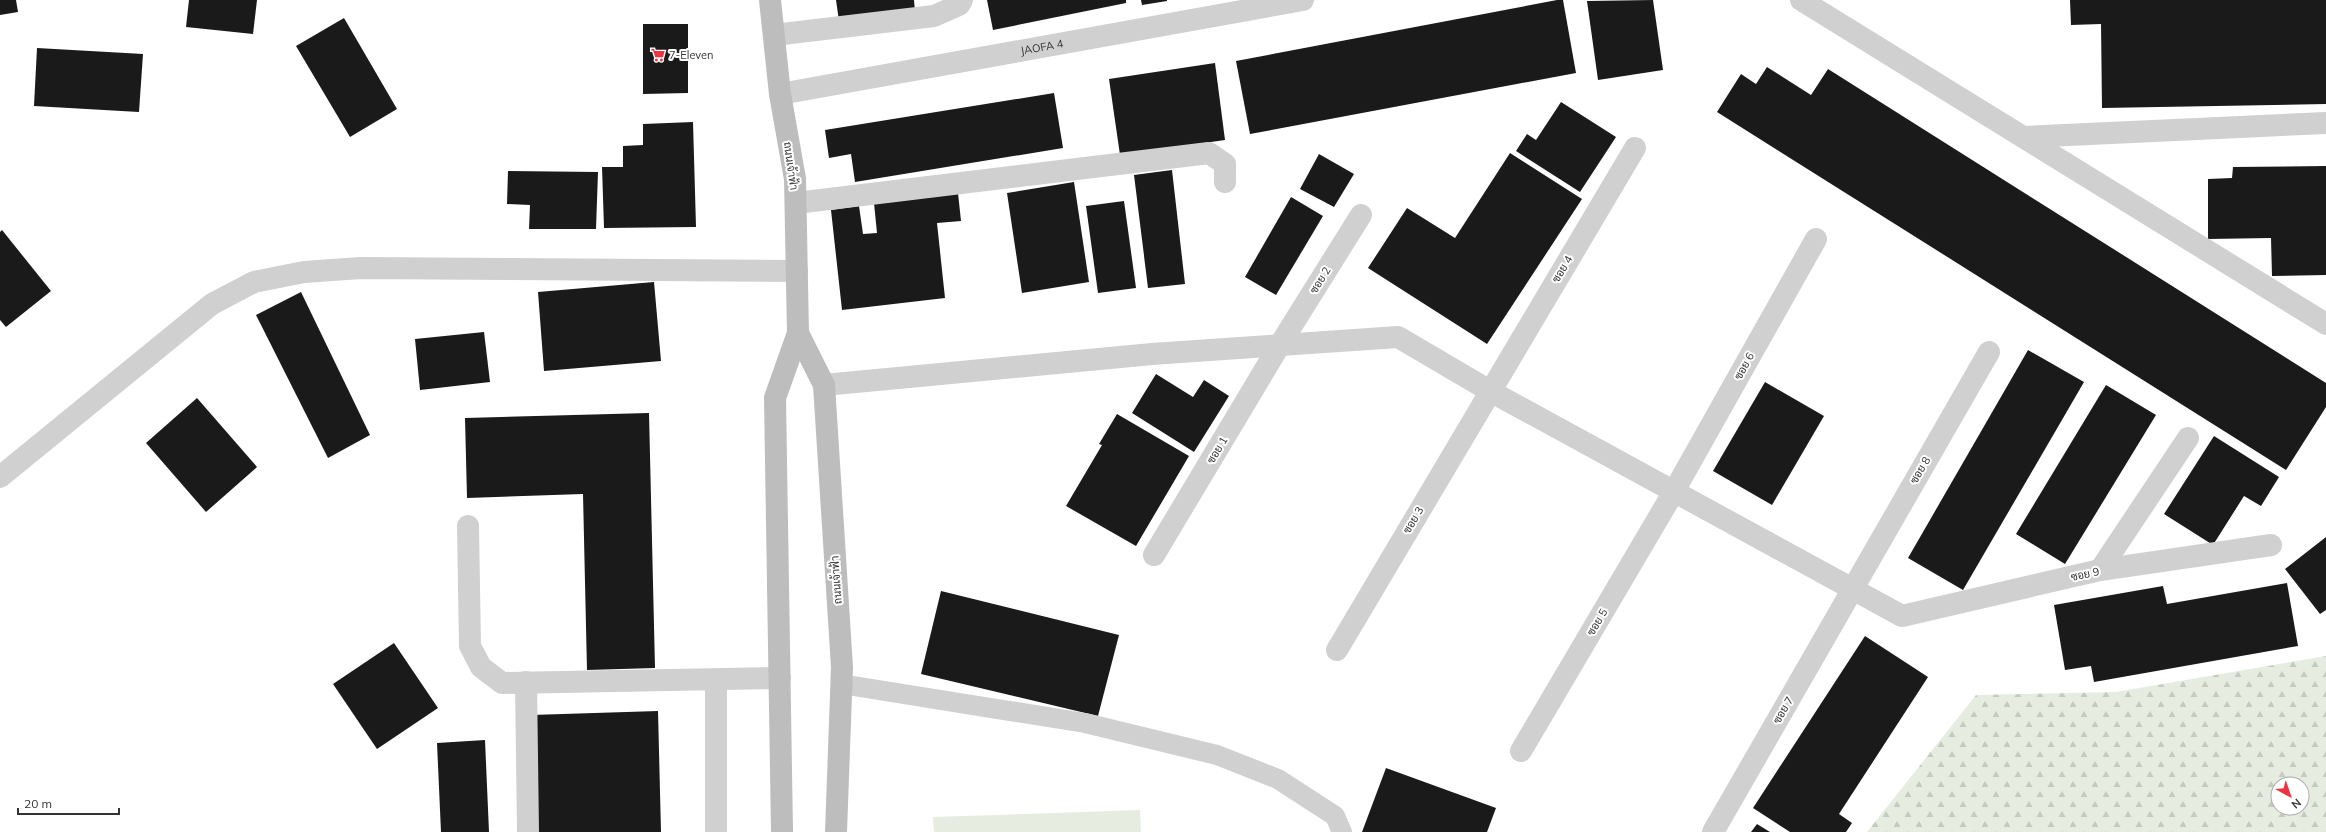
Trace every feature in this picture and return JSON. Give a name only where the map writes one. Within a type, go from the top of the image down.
[{"type":"main road","name":"ถนนเจ้าฟ้า","points":[[770,0],[780,94],[795,179],[798,333],[775,398],[782,832]]},
{"type":"main road","name":"ถนนเจ้าฟ้า","points":[[798,333],[824,385],[841,684],[836,832]]},
{"type":"street","points":[[774,35],[934,16],[959,5],[962,0]]},
{"type":"street","name":"JAOFA 4","points":[[780,94],[1303,0]]},
{"type":"street","points":[[1801,0],[2326,324]]},
{"type":"street","points":[[2024,137],[2326,123]]},
{"type":"street","name":"ซอย 4","points":[[1490,391],[1635,148]]},
{"type":"street","points":[[796,203],[1209,153],[1224,164],[1225,182]]},
{"type":"street","name":"ซอย 2","points":[[1279,346],[1361,215]]},
{"type":"street","name":"ซอย 6","points":[[1673,493],[1816,239]]},
{"type":"street","points":[[0,476],[212,304],[254,282],[304,272],[361,268],[797,271]]},
{"type":"street","points":[[824,385],[1152,354],[1398,337],[1490,391],[1673,493],[1852,588]]},
{"type":"street","name":"ซอย 1","points":[[1154,555],[1279,346]]},
{"type":"street","name":"ซอย 8","points":[[1852,588],[1989,352]]},
{"type":"street","name":"ซอย 3","points":[[1337,650],[1490,391]]},
{"type":"street","points":[[2100,570],[2188,438]]},
{"type":"street","name":"ซอย 5","points":[[1521,751],[1673,493]]},
{"type":"street","points":[[468,526],[470,646],[481,667],[502,683],[780,678]]},
{"type":"street","name":"ซอย 9","points":[[1852,588],[1902,616],[2100,570],[2271,545]]},
{"type":"street","name":"ซอย 7","points":[[1713,832],[1852,588]]},
{"type":"street","points":[[716,680],[716,832]]},
{"type":"street","points":[[526,682],[528,832]]},
{"type":"lane","points":[[841,684],[1085,723],[1217,756],[1278,779],[1335,816],[1342,832]]},
{"type":"green space","points":[[2326,656],[2326,832],[1867,832],[1976,695],[2116,692]]},
{"type":"green space","points":[[1140,810],[1141,832],[934,832],[933,817]]},
{"type":"building","points":[[0,0],[16,0],[18,12],[0,15]]},
{"type":"building","points":[[189,0],[257,0],[253,34],[186,27]]},
{"type":"building","points":[[836,0],[914,0],[915,11],[839,21]]},
{"type":"building","points":[[987,0],[1126,0],[1126,3],[993,30]]},
{"type":"building","points":[[1141,0],[1167,0],[1167,1],[1142,5]]},
{"type":"building","points":[[1563,0],[1576,73],[1250,134],[1236,61]]},
{"type":"building","points":[[1653,0],[1663,70],[1598,80],[1587,1]]},
{"type":"building","points":[[2070,0],[2326,0],[2326,104],[2102,108],[2101,24],[2071,25]]},
{"type":"building","points":[[344,18],[397,109],[350,137],[296,46]]},
{"type":"building","points":[[643,24],[688,24],[688,93],[643,94]]},
{"type":"building","points":[[37,48],[143,54],[139,112],[34,106]]},
{"type":"building","points":[[1215,63],[1225,140],[1120,155],[1109,79]]},
{"type":"building","points":[[1767,67],[1811,95],[1828,69],[2326,383],[2326,407],[2286,470],[1717,112],[1741,74],[1756,84]]},
{"type":"building","points":[[1054,93],[1063,148],[855,182],[851,154],[829,158],[825,130]]},
{"type":"building","points":[[1561,102],[1616,137],[1580,192],[1516,151],[1527,134],[1536,140]]},
{"type":"building","points":[[693,122],[696,227],[604,228],[602,167],[623,167],[623,146],[643,145],[643,124]]},
{"type":"building","points":[[1510,153],[1582,199],[1487,344],[1368,268],[1407,208],[1455,238]]},
{"type":"building","points":[[1319,154],[1354,174],[1334,207],[1300,189]]},
{"type":"building","points":[[2326,166],[2326,275],[2272,276],[2271,238],[2208,239],[2208,179],[2232,178],[2233,167]]},
{"type":"building","points":[[1172,170],[1185,284],[1148,288],[1134,175]]},
{"type":"building","points":[[508,171],[598,172],[596,229],[529,229],[530,205],[507,204]]},
{"type":"building","points":[[1074,182],[1089,282],[1022,293],[1007,193]]},
{"type":"building","points":[[958,193],[961,221],[937,223],[945,298],[842,310],[831,210],[859,206],[863,234],[877,233],[874,203]]},
{"type":"building","points":[[1291,197],[1323,216],[1276,295],[1245,277]]},
{"type":"building","points":[[1124,201],[1136,288],[1098,293],[1086,206]]},
{"type":"building","points":[[2,230],[51,291],[6,327],[0,320],[0,232]]},
{"type":"building","points":[[654,282],[661,361],[544,371],[538,292]]},
{"type":"building","points":[[301,292],[370,435],[328,458],[256,315]]},
{"type":"building","points":[[484,332],[490,382],[420,390],[415,339]]},
{"type":"building","points":[[2028,350],[2084,382],[1963,590],[1908,558]]},
{"type":"building","points":[[1156,374],[1193,397],[1204,380],[1229,396],[1194,452],[1132,413]]},
{"type":"building","points":[[1765,382],[1824,416],[1772,505],[1713,471]]},
{"type":"building","points":[[2106,385],[2156,415],[2065,564],[2016,534]]},
{"type":"building","points":[[197,398],[257,467],[206,512],[146,443]]},
{"type":"building","points":[[649,413],[655,668],[587,670],[583,494],[467,498],[465,418]]},
{"type":"building","points":[[1117,414],[1189,456],[1136,546],[1066,506],[1102,445],[1099,444]]},
{"type":"building","points":[[2214,436],[2279,477],[2261,506],[2244,496],[2213,545],[2164,514]]},
{"type":"building","points":[[2326,537],[2326,610],[2320,614],[2285,569]]},
{"type":"building","points":[[2287,583],[2298,646],[2094,682],[2091,666],[2065,670],[2054,605],[2163,586],[2167,604]]},
{"type":"building","points":[[941,591],[1119,635],[1098,716],[921,674]]},
{"type":"building","points":[[1865,636],[1928,677],[1839,814],[1852,823],[1846,832],[1790,832],[1753,808]]},
{"type":"building","points":[[394,643],[438,708],[377,749],[333,684]]},
{"type":"building","points":[[658,711],[661,832],[533,832],[531,715]]},
{"type":"building","points":[[485,740],[489,832],[441,832],[437,743]]},
{"type":"building","points":[[1386,768],[1496,808],[1487,832],[1362,832]]},
{"type":"building","points":[[1757,824],[1770,832],[1751,832]]},
{"type":"place","name":"7-Eleven","points":[[658,55]]}]
